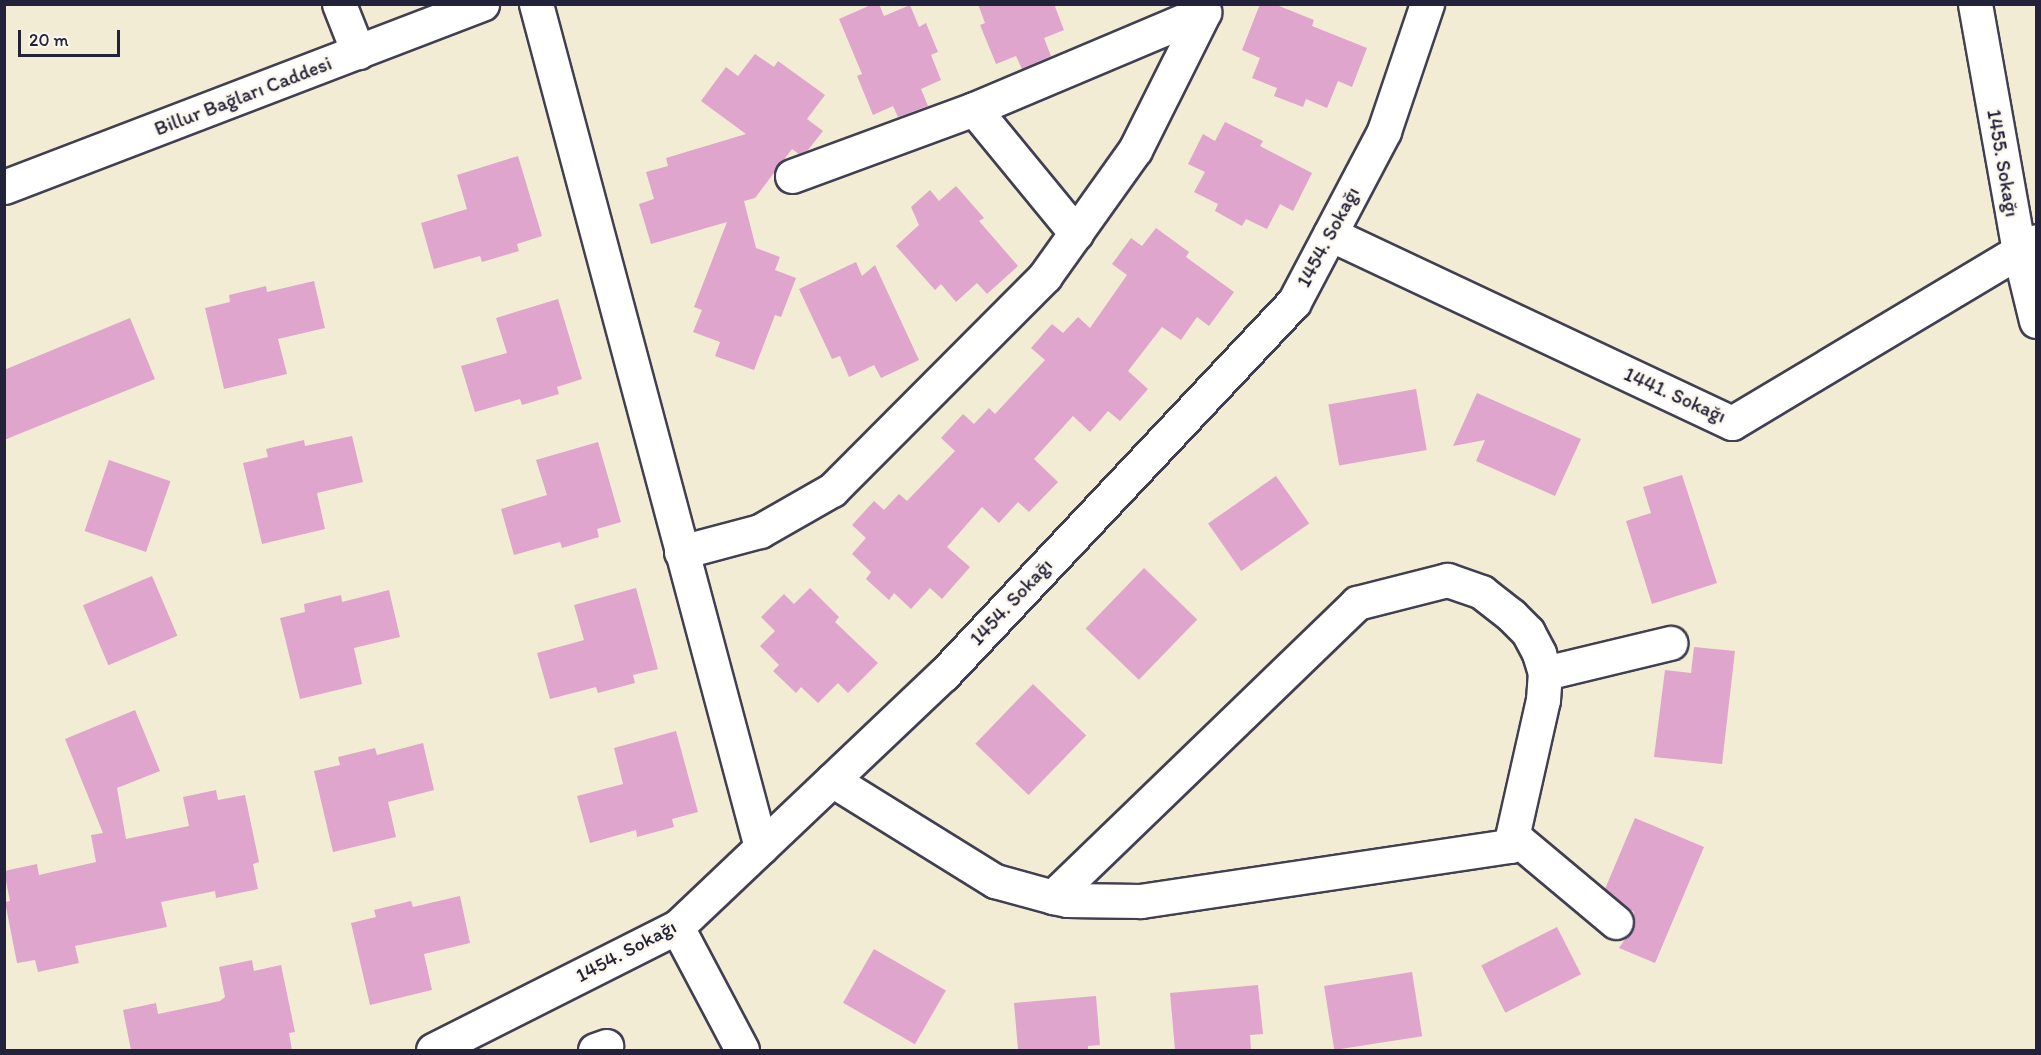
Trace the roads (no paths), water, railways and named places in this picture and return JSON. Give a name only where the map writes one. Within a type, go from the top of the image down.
[{"type":"street","points":[[339,4],[357,52]]},
{"type":"street","name":"Billur Bağları Caddesi","points":[[4,187],[482,4]]},
{"type":"street","points":[[536,4],[761,847]]},
{"type":"street","name":"1454. Sokağı","points":[[433,1050],[677,927],[943,675],[1294,302],[1384,131],[1427,4]]},
{"type":"street","name":"1455. Sokağı","points":[[1975,4],[2028,246],[2037,321]]},
{"type":"street","points":[[681,552],[760,531],[832,490],[1045,276],[1134,150],[1204,12],[974,109],[792,176]]},
{"type":"street","points":[[974,109],[1076,233]]},
{"type":"street","name":"1441. Sokağı","points":[[1330,234],[1732,423],[2028,246]]},
{"type":"street","points":[[832,780],[995,881],[1053,897],[1141,901],[1510,846],[1545,673],[1528,632],[1482,592],[1447,580],[1357,603],[1053,897]]},
{"type":"street","points":[[1545,673],[1670,643]]},
{"type":"street","points":[[1513,836],[1616,922]]},
{"type":"street","points":[[677,927],[742,1050]]}]
